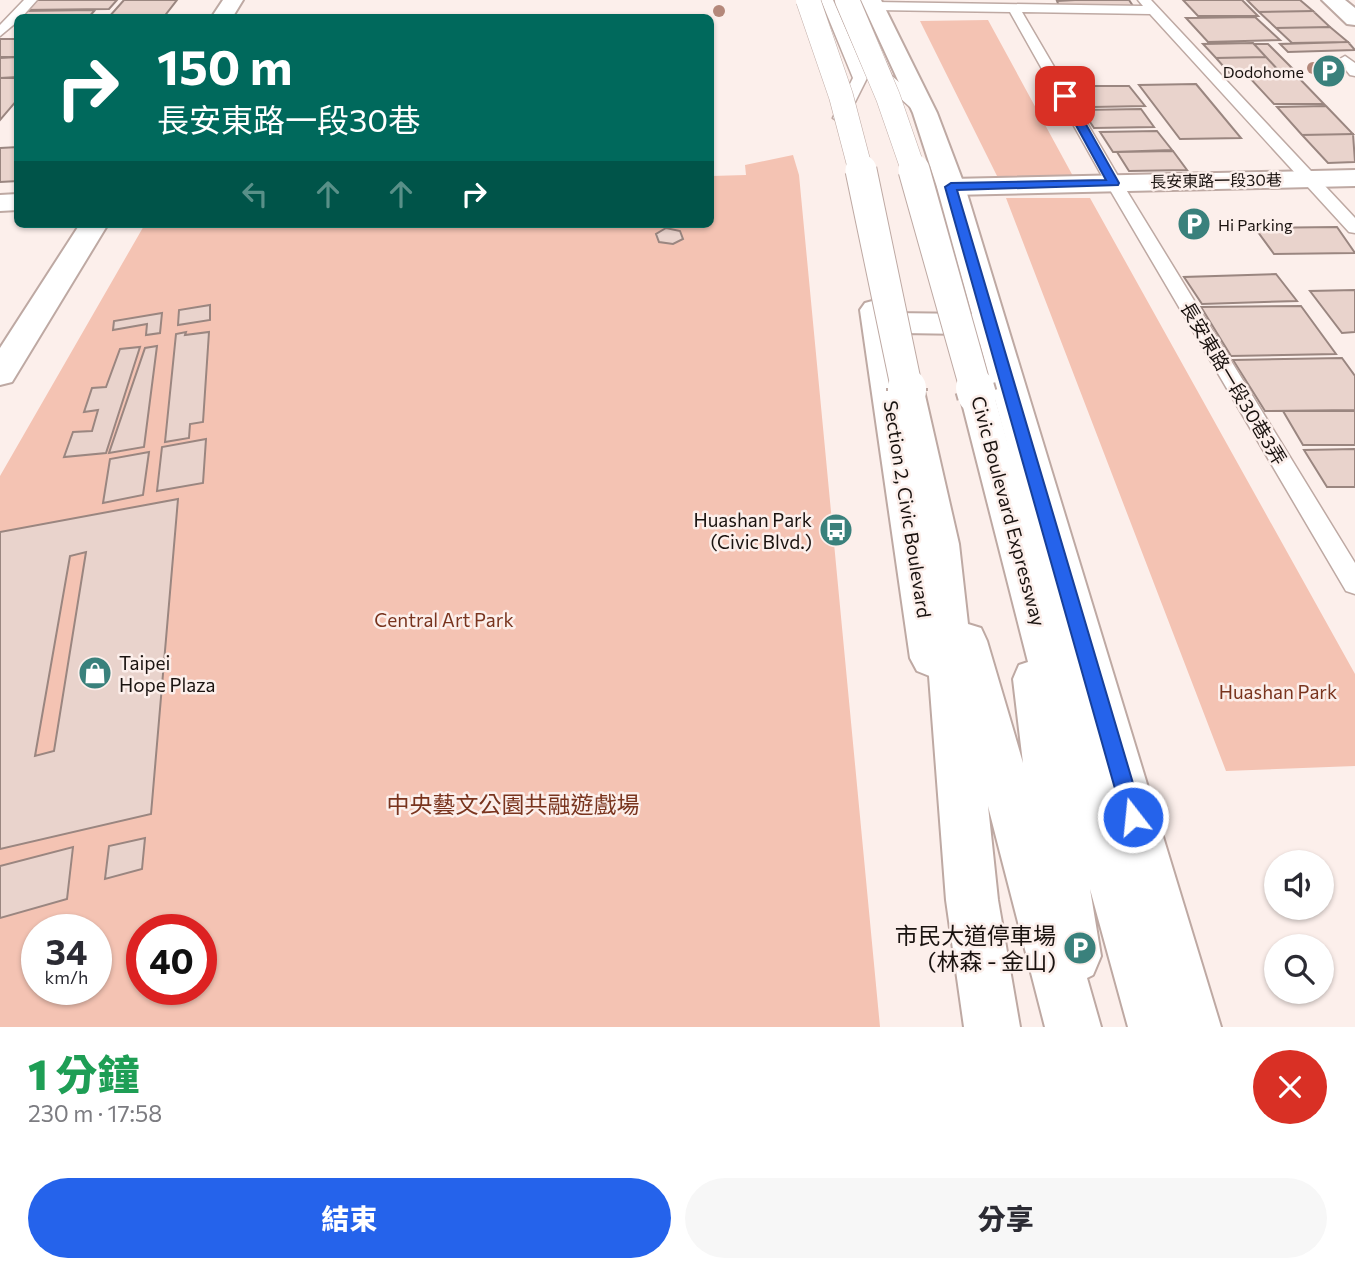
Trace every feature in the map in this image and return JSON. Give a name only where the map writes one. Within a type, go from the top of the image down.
[{"type":"main road","name":"Section 2, Civic Boulevard","points":[[796,0],[809,31],[837,124],[856,200],[874,295],[937,695],[982,1027]]},
{"type":"main road","points":[[808,0],[838,85],[868,196],[939,544],[1073,1027]]},
{"type":"main road","points":[[861,2],[925,113],[951,187],[1193,1027]]},
{"type":"main road","name":"Civic Boulevard Expressway","points":[[861,2],[887,91],[929,212],[1017,548],[1156,1027]]},
{"type":"main road","name":"長安東路一段30巷","points":[[951,187],[1355,178]]},
{"type":"main road","points":[[0,374],[91,228]]},
{"type":"main road","points":[[874,295],[889,316],[971,317],[983,295]]},
{"type":"main road","points":[[882,342],[891,323],[973,324],[997,345]]},
{"type":"main road","points":[[939,544],[972,900],[992,1027]]},
{"type":"main road","points":[[1017,548],[1084,1027]]},
{"type":"lane","points":[[17,14],[31,0]]},
{"type":"lane","points":[[827,0],[860,78],[837,124]]},
{"type":"lane","points":[[861,2],[989,4],[1015,9],[1148,5],[1355,228]]},
{"type":"lane","name":"長安東路一段30巷3弄","points":[[1015,9],[1114,183],[1355,584]]},
{"type":"lane","points":[[0,32],[14,18]]},
{"type":"lane","points":[[1345,60],[1355,72]]},
{"type":"green space","points":[[988,20],[1074,178],[998,178],[920,21]]},
{"type":"green space","name":"Central Art Park","points":[[793,155],[799,175],[880,1027],[0,1027],[0,476],[143,228],[714,228],[714,176],[746,175],[745,165]]},
{"type":"green space","name":"Huashan Park","points":[[1006,198],[1090,198],[1355,674],[1355,766],[1226,771]]},
{"type":"building","points":[[32,0],[117,0],[109,9],[22,10]]},
{"type":"building","points":[[124,0],[177,0],[166,14],[112,14]]},
{"type":"building","points":[[1129,0],[1133,6],[1059,6],[1057,1]]},
{"type":"building","points":[[1183,0],[1242,0],[1258,16],[1198,16]]},
{"type":"building","points":[[1247,0],[1300,0],[1313,11],[1259,12]]},
{"type":"building","points":[[95,10],[92,14],[17,14],[20,11]]},
{"type":"building","points":[[1313,11],[1330,27],[1276,28],[1259,12]]},
{"type":"building","points":[[1255,17],[1280,40],[1208,42],[1186,18]]},
{"type":"building","points":[[1330,27],[1348,42],[1292,43],[1276,28]]},
{"type":"building","points":[[0,39],[14,39],[14,57],[0,57]]},
{"type":"building","points":[[1348,42],[1355,50],[1288,52],[1280,44]]},
{"type":"building","points":[[1253,43],[1266,57],[1216,58],[1203,44]]},
{"type":"building","points":[[1254,44],[1268,44],[1294,70],[1278,70]]},
{"type":"building","points":[[14,57],[14,77],[0,78],[0,58]]},
{"type":"building","points":[[1266,57],[1282,74],[1231,75],[1216,58]]},
{"type":"building","points":[[1296,75],[1324,104],[1274,104],[1248,76]]},
{"type":"building","points":[[0,78],[14,78],[14,104],[0,120]]},
{"type":"building","points":[[1196,84],[1241,138],[1180,139],[1139,85]]},
{"type":"building","points":[[1079,86],[1129,86],[1145,106],[1093,107]]},
{"type":"building","points":[[1326,106],[1353,134],[1302,135],[1277,107]]},
{"type":"building","points":[[1141,109],[1154,127],[1094,128],[1082,110]]},
{"type":"building","points":[[1157,131],[1172,150],[1113,152],[1100,132]]},
{"type":"building","points":[[1353,134],[1355,162],[1328,163],[1302,135]]},
{"type":"building","points":[[14,147],[14,181],[0,182],[0,148]]},
{"type":"building","points":[[1173,151],[1187,170],[1129,171],[1117,152]]},
{"type":"building","points":[[1337,227],[1355,253],[1274,254],[1255,228]]},
{"type":"building","points":[[666,228],[680,231],[683,239],[673,244],[659,242],[656,234]]},
{"type":"building","points":[[1276,274],[1297,301],[1202,304],[1184,277]]},
{"type":"building","points":[[1355,290],[1355,332],[1342,333],[1310,291]]},
{"type":"building","points":[[210,305],[210,320],[178,325],[179,310]]},
{"type":"building","points":[[1301,306],[1336,354],[1231,356],[1201,307]]},
{"type":"building","points":[[162,313],[160,333],[146,335],[147,324],[113,330],[114,321]]},
{"type":"building","points":[[186,332],[185,335],[209,332],[203,422],[190,424],[189,438],[165,442],[176,334]]},
{"type":"building","points":[[157,346],[144,447],[109,453],[145,348]]},
{"type":"building","points":[[140,347],[106,453],[64,457],[73,432],[92,431],[98,410],[84,412],[92,388],[106,387],[120,349]]},
{"type":"building","points":[[1342,358],[1355,376],[1355,410],[1265,411],[1233,360]]},
{"type":"building","points":[[1283,411],[1355,411],[1355,445],[1303,445]]},
{"type":"building","points":[[206,439],[203,483],[157,491],[162,447]]},
{"type":"building","points":[[1355,449],[1355,487],[1327,487],[1304,450]]},
{"type":"building","points":[[149,452],[143,495],[103,503],[110,459]]},
{"type":"building","points":[[178,499],[151,814],[0,849],[0,532]],"holes":[[[86,552],[54,751],[35,756],[70,556]]]},
{"type":"building","points":[[145,838],[142,869],[105,879],[109,846]]},
{"type":"building","points":[[73,847],[67,899],[0,918],[0,866]]},
{"type":"place","name":"Dodohome","points":[[1329,71]]},
{"type":"place","name":"Hi Parking","points":[[1194,224]]},
{"type":"place","name":"Huashan Park (Civic Blvd.)","points":[[836,530]]},
{"type":"place","name":"Taipei Hope Plaza","points":[[95,673]]},
{"type":"place","name":"市民大道停車場 (林森 - 金山)","points":[[1080,948]]},
{"type":"route","points":[[1065,96],[1114,183],[951,187],[1133,817]]},
{"type":"park label","name":"中央藝文公園共融遊戲場","points":[[513,804]]}]
